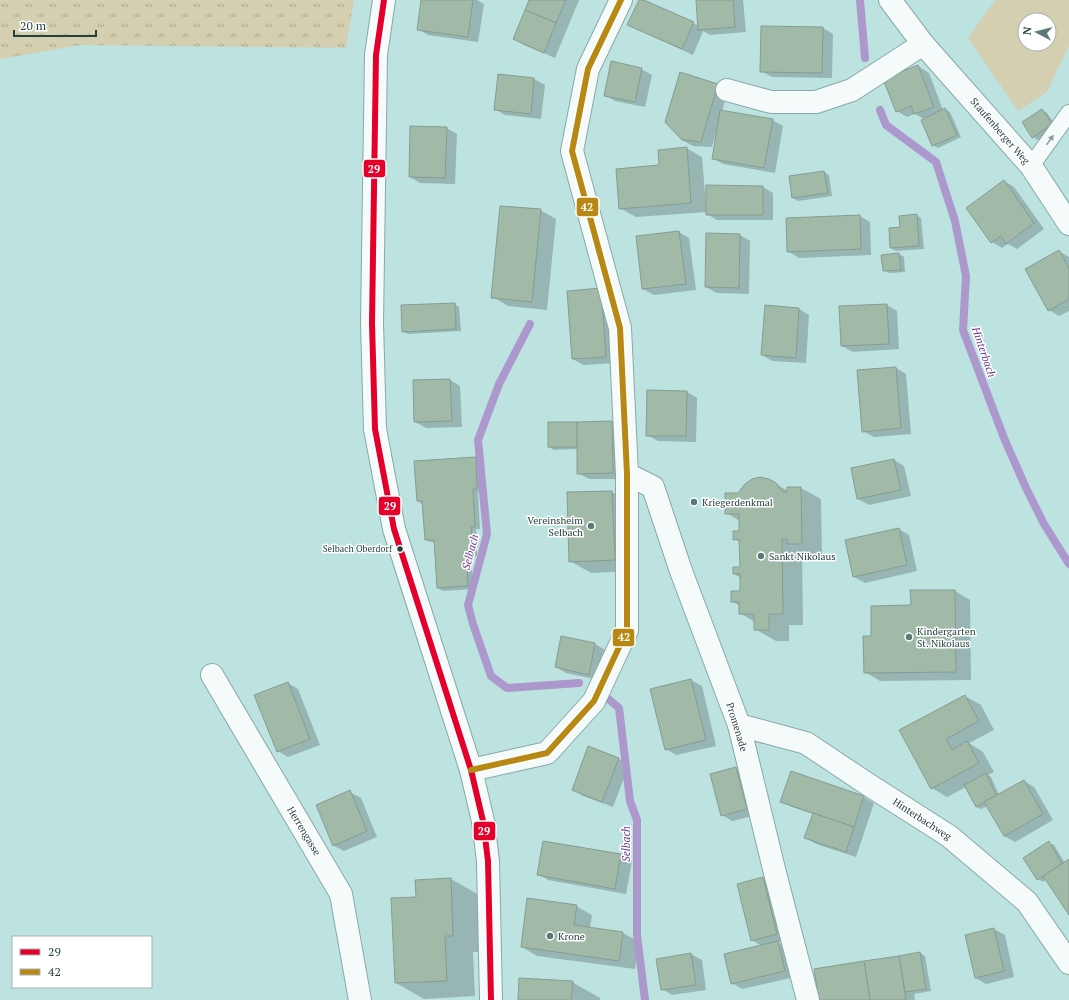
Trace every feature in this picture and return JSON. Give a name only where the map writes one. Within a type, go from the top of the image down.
[{"type":"street","points":[[384,0],[376,55],[372,323],[376,429],[394,529],[470,770],[483,822],[488,861],[491,1000]]},
{"type":"street","points":[[470,770],[547,753],[594,701],[627,630],[627,474],[620,328],[572,151],[588,69],[622,0]]},
{"type":"street","name":"Staufenberger Weg","points":[[890,0],[923,44],[1031,166],[1069,224]]},
{"type":"street","points":[[727,90],[771,102],[816,102],[852,90],[923,44]]},
{"type":"street","name":"Promenade","points":[[627,474],[653,487],[681,571],[739,725],[808,1000]]},
{"type":"street","name":"Herrengasse","points":[[212,675],[341,894],[360,1000]]},
{"type":"street","name":"Hinterbachweg","points":[[739,725],[806,743],[949,836],[1027,902],[1069,963]]},
{"type":"lane","points":[[1031,166],[1069,113]]},
{"type":"green space","points":[[0,0],[354,0],[346,48],[81,45],[0,59]]},
{"type":"green space","points":[[995,0],[1069,0],[1069,46],[1047,92],[1018,111],[968,38]]},
{"type":"building","points":[[421,0],[473,0],[468,37],[417,30]]},
{"type":"building","points":[[529,0],[566,0],[556,23],[525,10]]},
{"type":"building","points":[[639,0],[644,0],[694,22],[682,49],[627,25]]},
{"type":"building","points":[[696,0],[733,0],[735,27],[698,30]]},
{"type":"building","points":[[525,10],[556,23],[544,53],[513,39]]},
{"type":"building","points":[[761,26],[823,27],[822,73],[760,72]]},
{"type":"building","points":[[611,61],[642,68],[635,102],[604,96]]},
{"type":"building","points":[[918,65],[934,107],[914,114],[911,106],[896,112],[883,79]]},
{"type":"building","points":[[680,72],[718,84],[701,142],[682,140],[665,122]]},
{"type":"building","points":[[498,74],[534,78],[531,114],[494,110]]},
{"type":"building","points":[[945,108],[957,135],[932,146],[921,120]]},
{"type":"building","points":[[1042,109],[1052,124],[1032,138],[1022,122]]},
{"type":"building","points":[[720,110],[773,119],[764,168],[712,159]]},
{"type":"building","points":[[410,126],[447,127],[445,178],[409,177]]},
{"type":"building","points":[[687,147],[691,203],[619,209],[616,169],[659,165],[658,150]]},
{"type":"building","points":[[824,171],[828,193],[792,198],[789,176]]},
{"type":"building","points":[[1004,180],[1034,223],[1006,244],[1001,236],[991,243],[966,208]]},
{"type":"building","points":[[706,185],[763,186],[763,215],[706,215]]},
{"type":"building","points":[[500,206],[541,209],[532,302],[491,298]]},
{"type":"building","points":[[917,214],[919,246],[890,248],[889,228],[900,227],[899,216]]},
{"type":"building","points":[[860,215],[861,249],[787,252],[786,218]]},
{"type":"building","points":[[679,231],[686,284],[642,289],[636,236]]},
{"type":"building","points":[[706,233],[740,234],[739,288],[705,287]]},
{"type":"building","points":[[1059,250],[1069,268],[1069,299],[1048,311],[1025,269]]},
{"type":"building","points":[[899,253],[901,270],[883,271],[881,255]]},
{"type":"building","points":[[601,288],[606,357],[572,359],[567,291]]},
{"type":"building","points":[[455,303],[456,329],[402,332],[401,305]]},
{"type":"building","points":[[887,304],[889,344],[841,346],[839,306]]},
{"type":"building","points":[[765,305],[799,308],[796,358],[761,355]]},
{"type":"building","points":[[896,367],[901,428],[862,432],[857,370]]},
{"type":"building","points":[[450,379],[452,421],[414,422],[413,380]]},
{"type":"building","points":[[647,390],[687,391],[686,436],[646,436]]},
{"type":"building","points":[[612,421],[613,473],[577,474],[577,422]]},
{"type":"building","points":[[548,422],[577,422],[577,447],[548,447]]},
{"type":"building","points":[[476,457],[477,489],[473,489],[475,527],[471,527],[473,553],[467,555],[468,586],[437,588],[434,540],[425,540],[422,501],[417,501],[414,461]]},
{"type":"building","points":[[894,459],[901,490],[857,499],[851,468]]},
{"type":"building","name":"Sankt Nikolaus","points":[[760,477],[769,479],[776,483],[783,492],[787,492],[787,487],[801,487],[802,544],[787,544],[787,539],[782,539],[783,614],[769,614],[769,630],[754,630],[754,614],[739,614],[739,602],[731,602],[731,591],[740,591],[740,574],[733,574],[733,567],[740,567],[739,539],[733,540],[733,531],[739,531],[739,514],[725,514],[725,493],[738,493],[745,484],[752,479]]},
{"type":"building","name":"Vereinsheim Selbach","points":[[612,491],[615,560],[569,562],[567,492]]},
{"type":"building","points":[[899,528],[907,565],[853,577],[845,540]]},
{"type":"building","points":[[910,590],[955,590],[956,672],[864,673],[863,636],[871,636],[871,606],[911,605]]},
{"type":"building","points":[[561,636],[595,643],[589,675],[555,667]]},
{"type":"building","points":[[691,679],[706,740],[665,750],[650,689]]},
{"type":"building","points":[[288,682],[310,739],[277,752],[254,695]]},
{"type":"building","points":[[965,695],[979,721],[946,739],[952,750],[967,741],[979,763],[931,789],[899,730]]},
{"type":"building","points":[[588,746],[619,758],[602,802],[572,790]]},
{"type":"building","points":[[736,767],[747,809],[721,816],[710,774]]},
{"type":"building","points":[[791,771],[864,796],[854,827],[780,802]]},
{"type":"building","points":[[986,773],[996,795],[976,807],[964,785]]},
{"type":"building","points":[[1024,780],[1043,814],[1004,836],[984,802]]},
{"type":"building","points":[[350,790],[367,831],[333,846],[316,805]]},
{"type":"building","points":[[813,813],[854,827],[846,852],[804,838]]},
{"type":"building","points":[[543,841],[621,854],[615,889],[537,875]]},
{"type":"building","points":[[1049,841],[1062,864],[1037,880],[1023,858]]},
{"type":"building","points":[[1069,859],[1069,915],[1043,876]]},
{"type":"building","points":[[763,877],[777,934],[751,941],[737,884]]},
{"type":"building","points":[[451,878],[453,936],[445,936],[447,981],[395,983],[391,898],[416,897],[415,880]]},
{"type":"building","points":[[527,898],[577,905],[574,925],[623,932],[619,961],[521,947]]},
{"type":"building","points":[[994,928],[1004,971],[975,978],[965,935]]},
{"type":"building","points":[[778,941],[785,971],[731,984],[724,954]]},
{"type":"building","points":[[920,952],[926,989],[905,992],[899,956]]},
{"type":"building","points":[[691,953],[696,985],[661,990],[656,959]]},
{"type":"building","points":[[899,956],[906,1000],[870,1000],[864,961]]},
{"type":"building","points":[[864,961],[870,1000],[819,1000],[814,969]]},
{"type":"building","points":[[519,978],[573,981],[571,1000],[518,1000]]},
{"type":"waterway","name":"Hinterbach","points":[[860,0],[865,58]]},
{"type":"waterway","name":"Hinterbach","points":[[880,110],[886,125],[936,162],[955,221],[966,276],[963,330],[1004,438],[1026,488],[1044,524],[1069,564]]},
{"type":"waterway","name":"Selbach","points":[[530,324],[499,384],[478,440],[487,534],[468,605],[491,676],[507,688],[579,683]]},
{"type":"waterway","name":"Selbach","points":[[605,696],[619,708],[630,801],[637,820],[637,935],[645,1000]]},
{"type":"transit line","name":"29","points":[[384,0],[376,55],[372,323],[375,429],[394,529],[471,770],[483,821],[488,861],[491,1000]]},
{"type":"transit line","name":"42","points":[[471,770],[547,753],[594,701],[627,630],[627,474],[620,328],[572,151],[588,69],[621,0]]},
{"type":"place","name":"Kriegerdenkmal","points":[[694,502]]},
{"type":"place","name":"Vereinsheim Selbach","points":[[591,526]]},
{"type":"place","name":"Selbach Oberdorf","points":[[400,549]]},
{"type":"place","name":"Sankt Nikolaus","points":[[761,556]]},
{"type":"place","name":"Kindergarten St. Nikolaus","points":[[909,637]]},
{"type":"place","name":"Krone","points":[[550,936]]}]
